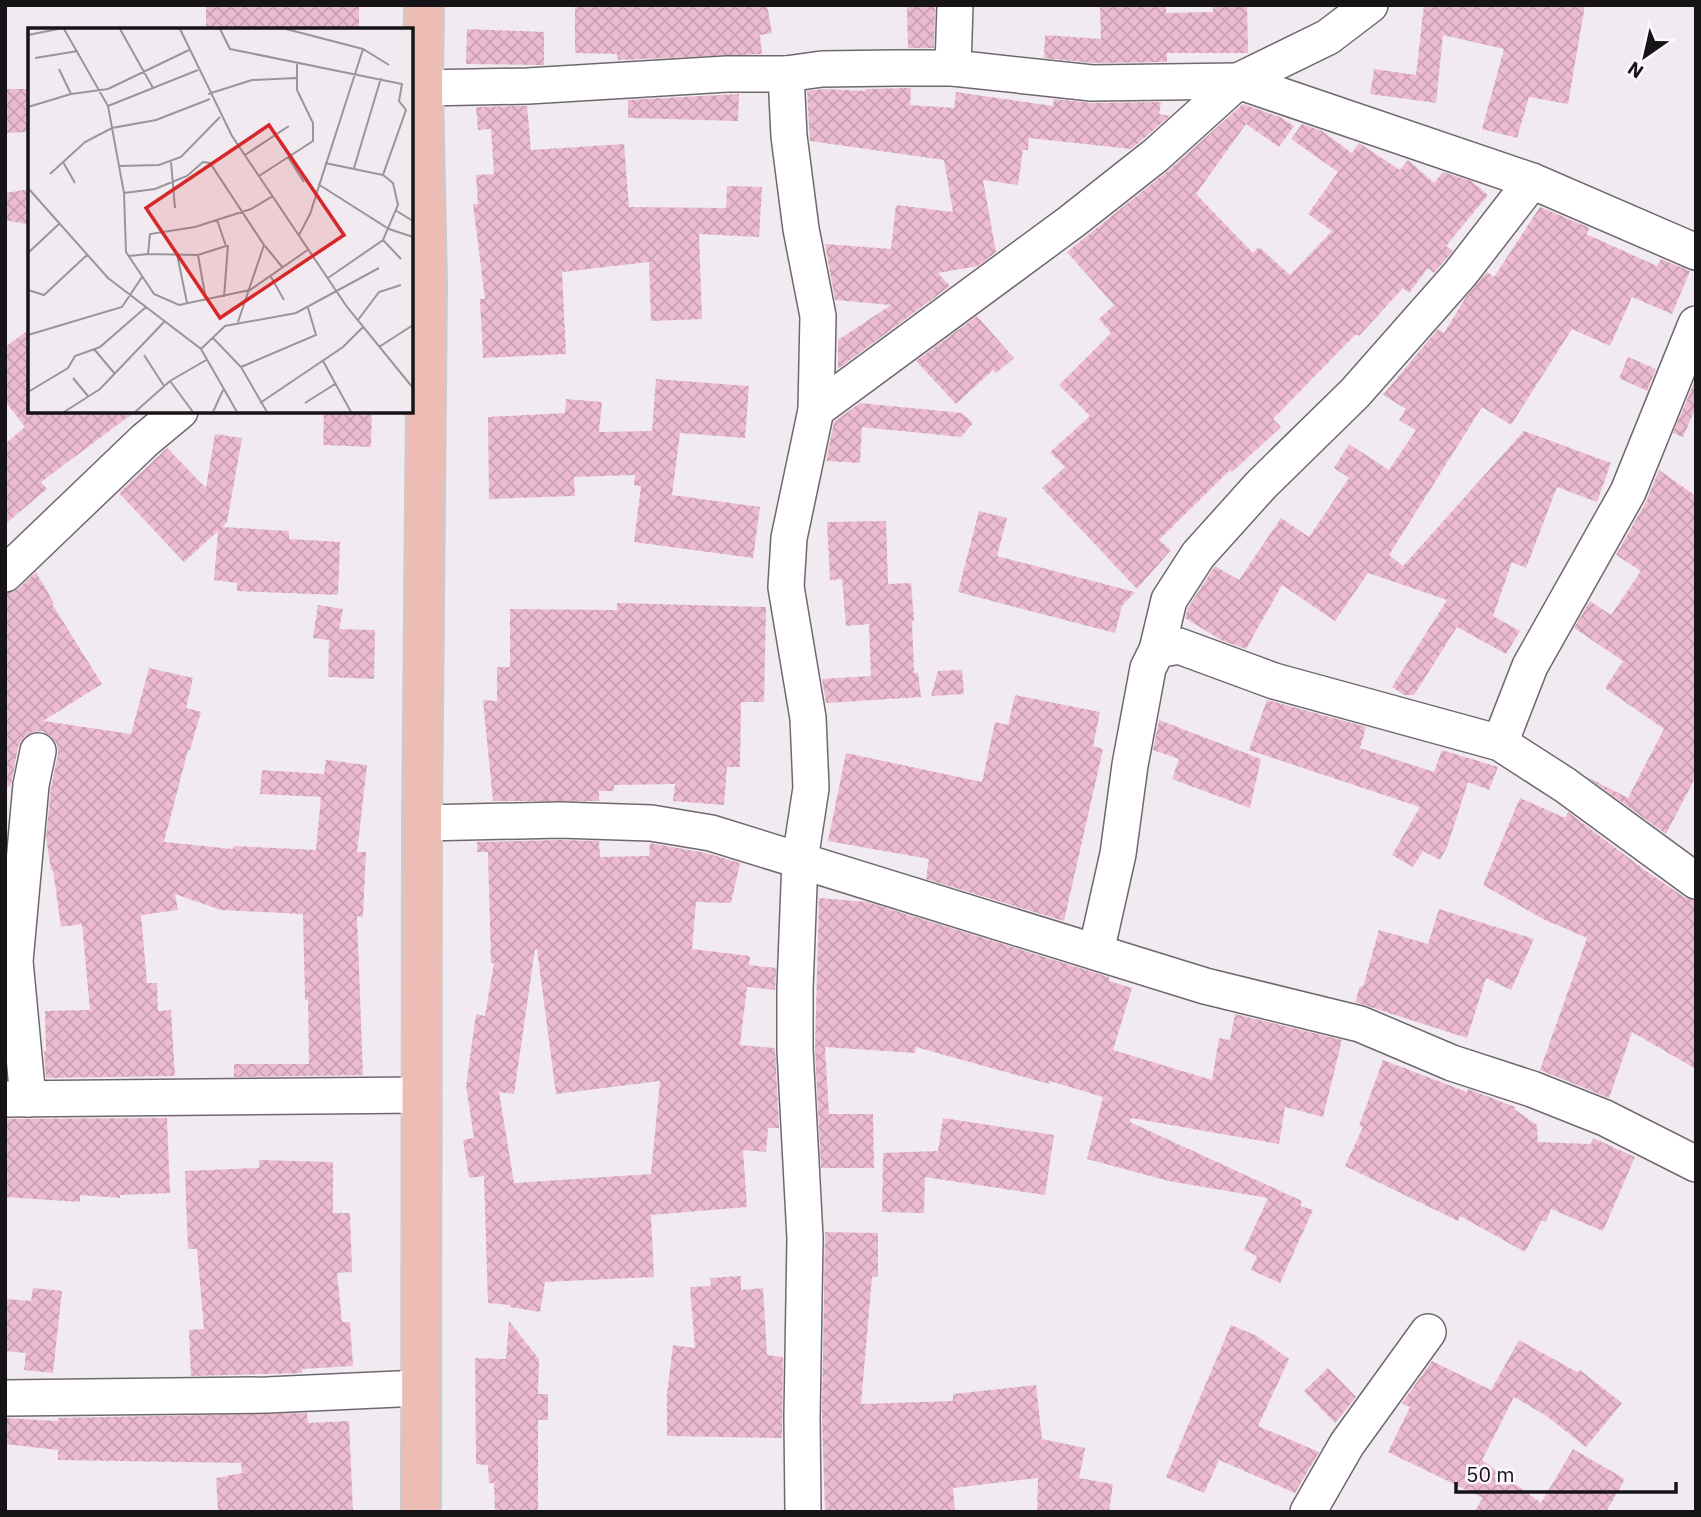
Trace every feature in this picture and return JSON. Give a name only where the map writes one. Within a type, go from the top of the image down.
[{"type":"main road","points":[[421,1512],[423,1095],[419,289],[424,5]]},
{"type":"street","points":[[953,68],[955,5]]},
{"type":"street","points":[[816,410],[1124,180],[1156,155],[1238,81],[1328,37],[1370,5]]},
{"type":"street","points":[[423,88],[528,86],[727,74],[786,74],[822,69],[953,68],[1093,83],[1238,81],[1532,181],[1696,252]]},
{"type":"street","points":[[786,74],[789,136],[818,316],[816,410],[789,538],[786,587],[808,718],[811,788],[800,860],[796,911],[795,1001],[805,1238],[803,1512]]},
{"type":"street","points":[[1096,953],[1118,854],[1147,668],[1157,650],[1168,600],[1198,555],[1261,485],[1355,393],[1460,274],[1532,181]]},
{"type":"street","points":[[1500,743],[1530,666],[1629,492],[1696,324]]},
{"type":"street","points":[[5,574],[145,440],[178,413]]},
{"type":"street","points":[[1157,650],[1179,646],[1286,685],[1500,743],[1565,785],[1696,881]]},
{"type":"street","points":[[38,751],[31,785],[15,961],[17,1099],[423,1095]]},
{"type":"street","points":[[422,823],[560,820],[651,823],[711,833],[1205,986],[1360,1024],[1452,1063],[1532,1089],[1605,1118],[1696,1164]]},
{"type":"street","points":[[1308,1512],[1347,1444],[1428,1332]]},
{"type":"street","points":[[5,1398],[241,1396],[420,1388]]},
{"type":"building","points":[[206,5],[359,5],[359,28],[206,28]]},
{"type":"building","points":[[575,5],[767,5],[772,33],[760,35],[762,54],[618,60],[617,54],[575,53]]},
{"type":"building","points":[[907,5],[935,5],[934,48],[908,48]]},
{"type":"building","points":[[1100,5],[1166,5],[1166,13],[1213,12],[1213,5],[1247,5],[1248,53],[1167,53],[1167,62],[1093,63],[1044,58],[1045,35],[1101,39]]},
{"type":"building","points":[[1424,5],[1585,5],[1568,104],[1529,97],[1517,138],[1482,129],[1504,49],[1443,35],[1436,103],[1370,94],[1374,69],[1416,75]]},
{"type":"building","points":[[467,29],[544,32],[544,65],[466,64]]},
{"type":"building","points":[[911,88],[910,105],[954,108],[956,92],[1053,106],[1054,99],[1092,103],[1161,102],[1159,114],[1170,116],[1131,149],[1029,138],[1028,150],[1023,150],[1018,185],[983,180],[996,252],[978,266],[938,273],[950,286],[838,369],[838,340],[891,305],[835,300],[825,244],[891,249],[896,205],[953,212],[944,160],[810,141],[807,91]]},
{"type":"building","points":[[5,89],[28,89],[28,132],[5,133]]},
{"type":"building","points":[[739,94],[738,121],[628,118],[628,100]]},
{"type":"building","points":[[1243,104],[1280,117],[1294,126],[1279,147],[1246,124],[1196,194],[1253,253],[1259,247],[1290,275],[1332,231],[1308,214],[1338,172],[1291,139],[1302,124],[1322,131],[1352,153],[1359,143],[1400,170],[1408,160],[1434,183],[1443,172],[1471,181],[1488,195],[1446,246],[1453,251],[1434,273],[1428,268],[1409,293],[1403,288],[1359,336],[1356,334],[1273,419],[1281,427],[1232,472],[1230,470],[1159,540],[1171,550],[1137,589],[1042,488],[1065,467],[1050,452],[1090,416],[1059,385],[1111,333],[1099,319],[1114,305],[1067,252],[1169,170]]},
{"type":"building","points":[[527,106],[531,150],[624,144],[629,207],[726,208],[727,186],[762,187],[759,237],[699,234],[702,319],[651,321],[649,262],[562,272],[566,354],[483,358],[480,299],[485,299],[473,204],[478,204],[476,175],[494,174],[491,129],[478,130],[476,107]]},
{"type":"building","points":[[28,189],[28,225],[5,220],[5,193]]},
{"type":"building","points":[[1540,207],[1590,228],[1586,234],[1657,266],[1661,259],[1690,271],[1672,314],[1632,297],[1610,346],[1572,329],[1511,425],[1482,407],[1389,555],[1403,566],[1524,431],[1611,463],[1597,502],[1557,487],[1526,568],[1512,562],[1493,616],[1520,631],[1506,654],[1457,627],[1414,695],[1404,695],[1392,687],[1447,600],[1368,573],[1335,621],[1282,585],[1246,649],[1221,640],[1185,618],[1188,608],[1215,566],[1239,580],[1281,518],[1309,537],[1349,478],[1334,468],[1349,444],[1389,470],[1416,430],[1399,420],[1406,409],[1383,395],[1438,329],[1444,333],[1466,297],[1487,272],[1494,277]]},
{"type":"building","points":[[977,316],[1014,358],[996,373],[993,370],[956,404],[916,361]]},
{"type":"building","points":[[28,330],[28,413],[133,413],[41,482],[47,489],[5,524],[5,444],[25,427],[5,401],[5,347]]},
{"type":"building","points":[[1628,357],[1656,369],[1647,391],[1619,378]]},
{"type":"building","points":[[1696,378],[1696,413],[1694,412],[1683,437],[1673,433]]},
{"type":"building","points":[[656,379],[749,386],[745,438],[680,433],[672,495],[760,507],[753,558],[634,542],[641,486],[634,485],[635,475],[574,477],[575,496],[489,499],[488,417],[565,413],[566,399],[602,402],[599,432],[652,431]]},
{"type":"building","points":[[860,403],[962,413],[973,423],[961,437],[862,427],[860,463],[826,461],[834,422]]},
{"type":"building","points":[[324,413],[372,413],[371,447],[323,445]]},
{"type":"building","points":[[215,434],[242,438],[227,522],[222,527],[289,531],[289,539],[340,542],[338,595],[237,591],[237,583],[214,580],[218,531],[184,562],[119,493],[167,448],[206,488]]},
{"type":"building","points":[[1659,470],[1696,496],[1696,776],[1666,834],[1587,777],[1628,798],[1664,729],[1605,688],[1623,661],[1574,628],[1590,601],[1611,615],[1641,571],[1616,555],[1646,502]]},
{"type":"building","points":[[979,511],[1007,518],[997,556],[1135,592],[1122,606],[1115,633],[958,592]]},
{"type":"building","points":[[886,521],[888,584],[911,583],[914,673],[918,673],[921,697],[826,703],[822,679],[871,676],[869,624],[846,626],[842,579],[830,580],[827,522]]},
{"type":"building","points":[[36,572],[54,603],[52,604],[102,684],[43,721],[131,734],[149,668],[193,678],[186,708],[201,712],[188,750],[164,842],[233,849],[234,846],[316,850],[321,797],[260,794],[262,770],[324,774],[326,760],[367,765],[357,852],[366,852],[363,917],[357,916],[363,1075],[234,1077],[234,1064],[309,1064],[303,914],[221,910],[175,894],[178,910],[141,915],[147,983],[157,983],[158,1011],[171,1010],[175,1076],[46,1078],[45,1011],[90,1010],[82,924],[61,927],[46,837],[58,754],[57,744],[51,736],[41,731],[32,732],[23,738],[18,747],[11,785],[5,789],[5,594],[18,589]]},
{"type":"building","points":[[617,603],[766,607],[764,702],[741,702],[740,767],[727,767],[724,805],[673,801],[675,784],[614,785],[614,791],[599,791],[599,801],[493,801],[483,700],[497,701],[497,667],[510,667],[510,609],[617,610]]},
{"type":"building","points":[[318,605],[343,609],[339,629],[375,630],[374,679],[328,677],[329,640],[313,638]]},
{"type":"building","points":[[962,670],[964,694],[931,696],[938,671]]},
{"type":"building","points":[[1015,695],[1100,712],[1093,746],[1103,749],[1064,921],[926,879],[929,859],[828,841],[846,753],[982,782],[995,722],[1008,725]]},
{"type":"building","points":[[1267,700],[1366,727],[1360,748],[1434,772],[1442,750],[1498,767],[1489,790],[1468,782],[1447,847],[1440,860],[1423,851],[1413,867],[1392,855],[1420,807],[1249,750]]},
{"type":"building","points":[[1159,720],[1261,759],[1250,808],[1172,779],[1179,759],[1153,750]]},
{"type":"building","points":[[1520,798],[1565,818],[1568,812],[1646,871],[1684,897],[1696,901],[1696,1069],[1632,1032],[1609,1098],[1540,1070],[1587,938],[1543,919],[1483,885]]},
{"type":"building","points":[[599,841],[600,857],[649,856],[650,843],[706,853],[740,863],[731,903],[696,902],[692,949],[750,956],[749,965],[776,968],[775,990],[747,987],[740,1045],[775,1048],[779,1128],[768,1128],[766,1152],[743,1150],[747,1207],[651,1215],[654,1277],[545,1282],[540,1312],[488,1303],[484,1176],[469,1178],[463,1140],[474,1138],[466,1086],[476,1014],[485,1016],[494,963],[491,963],[488,852],[477,852],[477,842]],"holes":[[[537,949],[556,1094],[660,1081],[651,1174],[514,1183],[499,1092],[514,1094]]]},
{"type":"building","points":[[819,898],[867,902],[1109,977],[1109,981],[1132,988],[1113,1050],[1212,1080],[1219,1038],[1230,1040],[1235,1014],[1342,1040],[1323,1117],[1285,1107],[1279,1144],[1131,1118],[1130,1122],[1302,1201],[1300,1206],[1313,1210],[1280,1283],[1251,1270],[1257,1256],[1244,1250],[1268,1198],[1169,1181],[1087,1159],[1103,1097],[916,1047],[915,1053],[825,1047],[829,1114],[873,1114],[874,1168],[821,1168],[815,1049]]},
{"type":"building","points":[[1439,909],[1534,939],[1511,990],[1486,978],[1467,1038],[1355,1002],[1360,986],[1363,987],[1379,930],[1428,944]]},
{"type":"building","points":[[1383,1060],[1515,1107],[1514,1109],[1537,1125],[1538,1142],[1591,1144],[1593,1138],[1635,1157],[1603,1231],[1551,1209],[1546,1222],[1542,1220],[1525,1252],[1460,1216],[1458,1221],[1345,1166],[1363,1127],[1359,1126]]},
{"type":"building","points":[[167,1118],[170,1193],[120,1195],[120,1198],[80,1195],[80,1202],[5,1197],[5,1119]]},
{"type":"building","points":[[943,1118],[1054,1135],[1045,1195],[925,1177],[924,1213],[882,1212],[883,1153],[938,1151]]},
{"type":"building","points":[[259,1160],[333,1162],[333,1213],[350,1213],[352,1272],[337,1273],[342,1322],[350,1322],[353,1366],[302,1369],[302,1373],[191,1376],[189,1330],[204,1329],[197,1249],[188,1249],[185,1171],[259,1168]]},
{"type":"building","points":[[825,1232],[878,1233],[878,1277],[872,1277],[861,1404],[953,1401],[953,1394],[1036,1385],[1042,1439],[1085,1448],[1079,1478],[1113,1484],[1109,1512],[1037,1512],[1038,1478],[953,1488],[955,1512],[825,1512],[822,1417]]},
{"type":"building","points":[[741,1276],[741,1290],[763,1288],[767,1355],[783,1357],[782,1438],[667,1436],[667,1394],[673,1345],[695,1348],[690,1287],[711,1286],[710,1278]]},
{"type":"building","points":[[33,1288],[62,1291],[53,1373],[24,1370],[26,1353],[5,1351],[5,1299],[31,1301]]},
{"type":"building","points":[[509,1321],[539,1359],[538,1394],[548,1394],[548,1420],[538,1420],[538,1512],[495,1512],[494,1483],[489,1483],[488,1465],[476,1464],[475,1358],[506,1359]]},
{"type":"building","points":[[1231,1325],[1257,1336],[1289,1359],[1258,1426],[1319,1452],[1295,1493],[1219,1460],[1204,1493],[1166,1477]]},
{"type":"building","points":[[1519,1340],[1577,1372],[1580,1370],[1622,1403],[1586,1447],[1545,1415],[1514,1397],[1482,1460],[1541,1503],[1573,1449],[1625,1479],[1606,1512],[1474,1512],[1483,1498],[1388,1452],[1410,1407],[1402,1403],[1432,1361],[1491,1390]]},
{"type":"building","points":[[1328,1368],[1356,1397],[1335,1423],[1304,1391]]},
{"type":"building","points":[[307,1413],[308,1423],[349,1421],[353,1512],[218,1512],[216,1478],[242,1473],[241,1463],[58,1460],[58,1450],[5,1444],[5,1418],[58,1421],[58,1418]]}]
